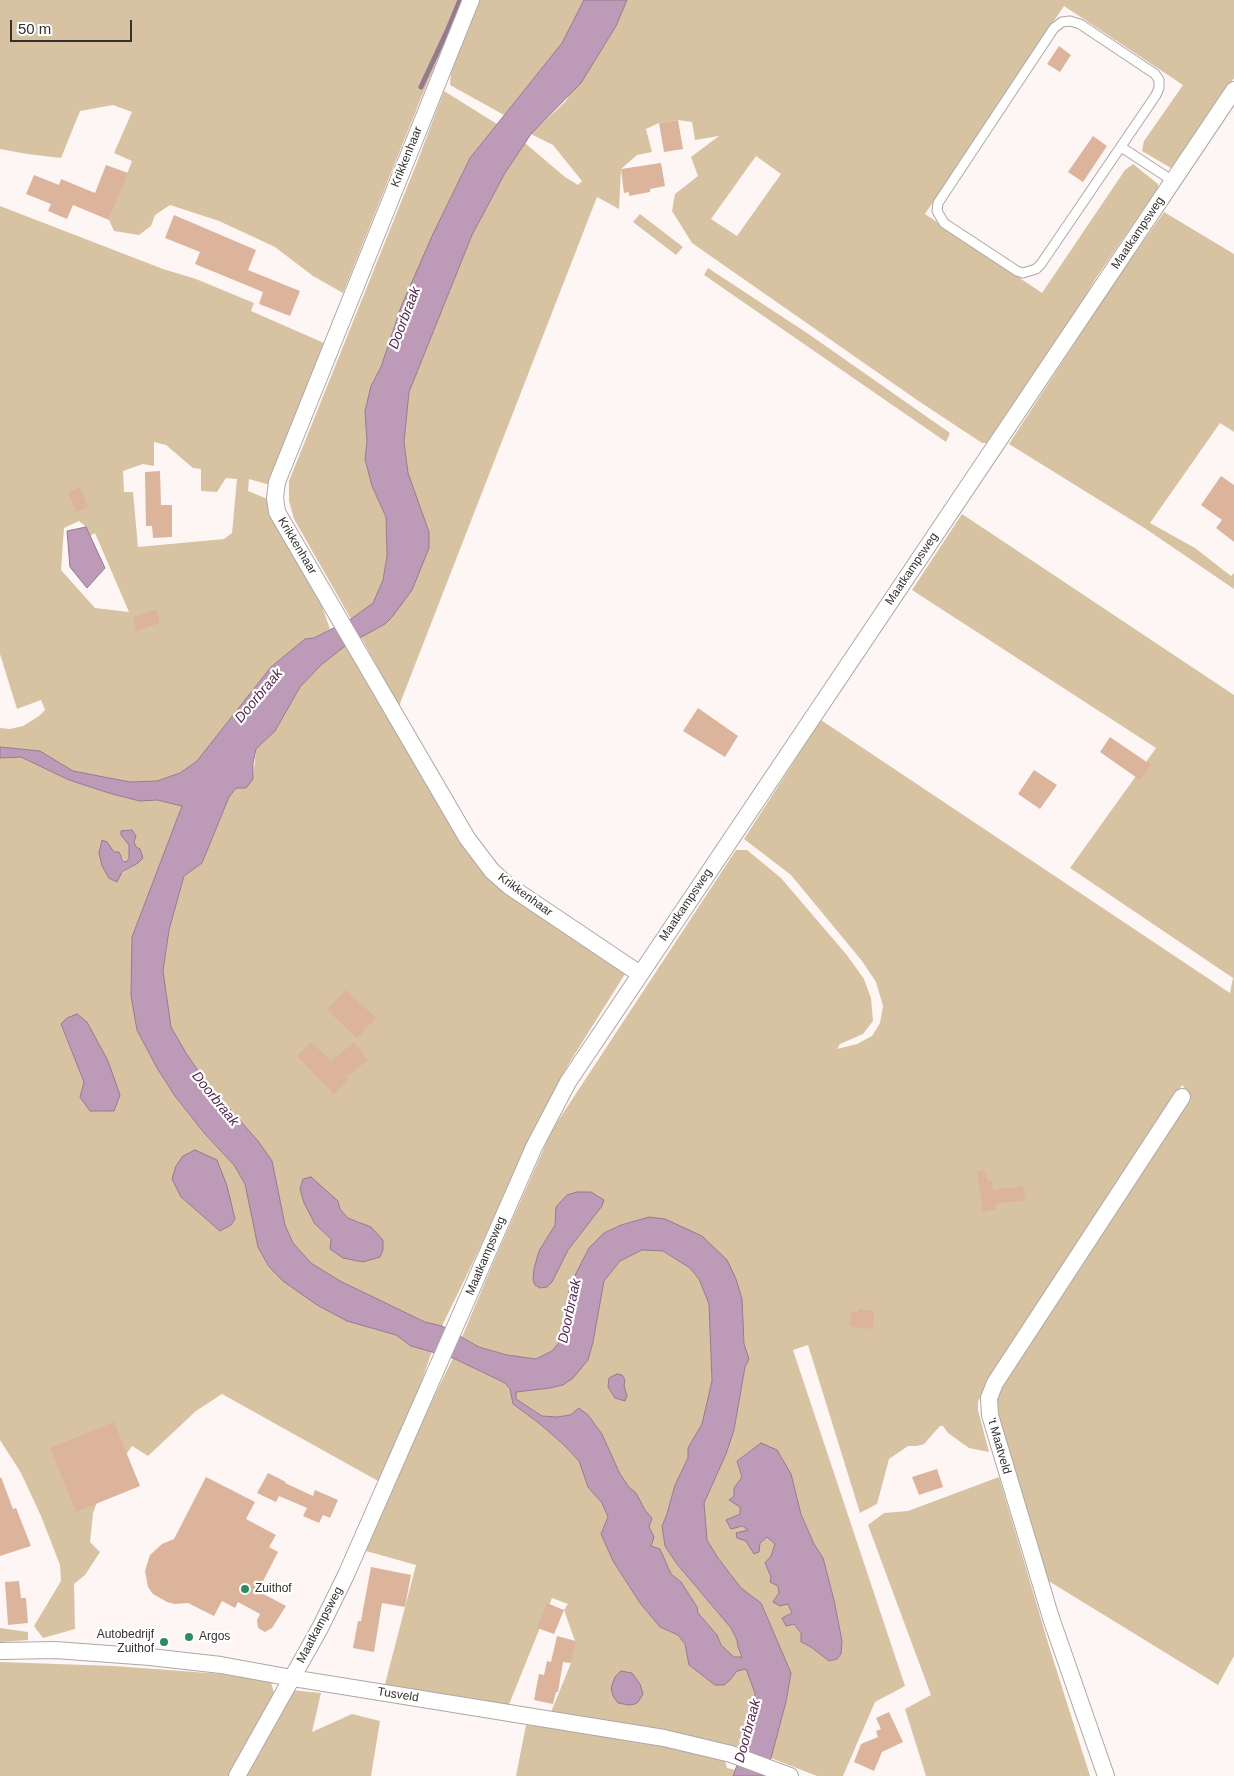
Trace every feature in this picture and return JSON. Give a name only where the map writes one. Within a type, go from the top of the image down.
[{"type":"street","name":"Krikkenhaar","points":[[471,0],[277,482],[275,498],[277,512],[360,651],[467,838],[492,871],[509,886],[640,974]]},
{"type":"street","name":"Maatkampsweg","points":[[237,1776],[320,1628],[346,1575],[534,1147],[568,1082],[1234,90]]},
{"type":"street","name":"'t Maatveld","points":[[1106,1776],[1048,1609],[990,1415],[989,1398],[995,1382],[1182,1097]]},
{"type":"street","name":"Tusveld","points":[[0,1651],[55,1650],[150,1657],[221,1665],[664,1738],[731,1754],[790,1776]]},
{"type":"lane","points":[[1070,21],[1080,24],[1155,74],[1159,80],[1159,88],[1156,95],[1121,147],[1042,264],[1030,272],[1017,271],[944,223],[937,210],[941,196],[1054,28],[1062,22],[1070,21]]},
{"type":"lane","points":[[1121,147],[1173,181]]},
{"type":"shaded area","points":[[0,0],[464,0],[421,98],[343,293],[313,276],[275,247],[219,221],[170,205],[155,215],[151,226],[139,235],[114,231],[109,220],[132,161],[114,153],[132,112],[113,105],[80,111],[61,158],[0,149]]},
{"type":"shaded area","points":[[480,0],[584,0],[562,43],[504,115],[450,85],[451,73]]},
{"type":"shaded area","points":[[627,0],[1234,0],[1234,78],[1171,168],[1142,151],[1144,141],[1183,85],[1064,6],[925,214],[1042,293],[1125,170],[1133,164],[1158,184],[1158,188],[1096,278],[1063,334],[992,443],[982,443],[917,400],[692,243],[672,211],[675,194],[698,176],[691,157],[719,136],[695,140],[692,122],[678,120],[659,123],[646,129],[652,152],[637,155],[621,169],[619,209],[597,197],[399,706],[361,637],[385,624],[429,532],[408,474],[404,442],[409,392],[472,235],[505,173],[525,143],[565,177],[578,185],[582,181],[553,145],[531,134],[565,102],[607,41]],"holes":[[[756,156],[781,174],[737,236],[711,219]]]},
{"type":"shaded area","points":[[444,91],[497,124],[470,158],[456,186],[401,307],[381,367],[371,386],[365,411],[367,442],[365,459],[372,486],[386,517],[387,556],[383,580],[373,603],[351,619],[294,519],[289,501],[289,481]]},
{"type":"shaded area","points":[[0,206],[163,269],[196,279],[254,303],[251,311],[324,343],[270,485],[249,479],[248,491],[270,500],[318,595],[330,629],[314,638],[305,639],[271,667],[197,761],[180,773],[157,781],[130,782],[73,771],[40,751],[0,747],[0,728],[10,729],[23,726],[45,710],[41,700],[17,709],[0,654]],"holes":[[[154,442],[166,445],[193,468],[201,469],[201,491],[217,492],[226,478],[237,479],[232,533],[224,539],[138,547],[133,492],[124,492],[123,471],[143,464],[154,466]],[[79,521],[86,527],[90,536],[95,533],[129,612],[95,608],[61,570],[64,528]]]},
{"type":"shaded area","points":[[1164,212],[1234,254],[1234,432],[1220,423],[1150,523],[1195,548],[1231,576],[1234,573],[1234,589],[1146,529],[1009,444],[1108,292]]},
{"type":"shaded area","points":[[640,214],[683,247],[676,255],[633,222]]},
{"type":"shaded area","points":[[708,268],[810,335],[950,433],[946,442],[704,275]]},
{"type":"shaded area","points":[[962,514],[1234,695],[1234,1656],[1218,1685],[1047,1580],[992,1402],[1190,1094],[1182,1085],[991,1374],[978,1402],[978,1410],[989,1452],[969,1448],[948,1433],[943,1426],[940,1426],[924,1444],[908,1446],[889,1459],[877,1504],[860,1513],[808,1345],[793,1350],[905,1686],[875,1702],[843,1776],[817,1776],[771,1758],[786,1703],[791,1673],[761,1603],[741,1588],[707,1540],[704,1503],[726,1454],[734,1430],[745,1367],[749,1359],[744,1344],[742,1299],[736,1279],[649,1217],[621,1225],[604,1233],[589,1248],[571,1283],[567,1299],[566,1325],[562,1339],[552,1351],[536,1359],[507,1355],[479,1347],[462,1337],[552,1130],[736,850],[747,850],[781,878],[846,954],[864,979],[871,998],[873,1021],[863,1034],[840,1044],[837,1049],[857,1044],[872,1036],[880,1023],[883,1006],[876,982],[862,961],[791,875],[744,839],[821,720],[1230,993],[1233,978],[1070,868],[1156,748],[912,590]],"holes":[[[555,1225],[581,1233],[568,1250],[552,1282],[533,1280],[539,1251]],[[761,1443],[791,1474],[801,1513],[814,1544],[823,1558],[842,1641],[837,1659],[829,1661],[801,1642],[801,1633],[794,1624],[786,1626],[782,1618],[792,1613],[788,1604],[779,1593],[778,1586],[765,1564],[771,1556],[775,1544],[767,1537],[760,1543],[749,1530],[727,1520],[740,1514],[740,1507],[729,1500],[734,1496],[734,1488],[742,1477],[737,1461]]]},
{"type":"shaded area","points":[[345,646],[457,831],[493,883],[625,974],[568,1065],[532,1132],[442,1326],[425,1322],[340,1281],[311,1263],[293,1243],[285,1225],[279,1198],[258,1141],[205,1081],[171,1027],[163,971],[169,930],[184,876],[202,863],[229,797],[236,788],[253,779],[256,749],[275,731],[300,687],[326,659]],"holes":[[[300,1189],[338,1201],[340,1209],[348,1218],[360,1222],[380,1257],[363,1262],[330,1249],[331,1239],[315,1224],[304,1203]]]},
{"type":"shaded area","points":[[21,757],[69,780],[112,794],[140,801],[157,800],[182,806],[132,937],[137,1030],[157,1068],[175,1096],[205,1134],[234,1165],[245,1184],[258,1247],[269,1268],[277,1275],[371,1328],[396,1335],[412,1346],[432,1351],[407,1424],[378,1481],[222,1394],[196,1411],[148,1456],[132,1446],[102,1489],[93,1513],[90,1542],[100,1552],[85,1575],[74,1584],[75,1629],[43,1638],[34,1626],[61,1581],[60,1565],[41,1516],[21,1473],[0,1440],[0,758]],"holes":[[[132,830],[138,863],[122,873],[109,878],[102,841],[107,843],[126,863],[129,859],[129,845],[121,832]],[[61,1025],[103,1112],[80,1097],[84,1082]],[[181,1197],[231,1225],[220,1231]]]},
{"type":"shaded area","points":[[642,1250],[663,1251],[690,1268],[699,1279],[709,1304],[712,1381],[702,1425],[688,1448],[688,1458],[675,1485],[662,1526],[665,1546],[677,1564],[731,1628],[742,1657],[734,1657],[721,1645],[717,1635],[698,1613],[697,1607],[681,1582],[671,1574],[660,1549],[651,1546],[649,1527],[652,1518],[645,1510],[636,1493],[628,1486],[619,1472],[602,1434],[588,1415],[579,1408],[570,1415],[557,1417],[542,1416],[516,1399],[515,1392],[563,1385],[588,1360],[604,1281],[620,1261]]},
{"type":"shaded area","points":[[453,1358],[505,1383],[510,1389],[513,1404],[540,1424],[579,1461],[588,1487],[602,1503],[608,1517],[601,1534],[613,1561],[640,1603],[660,1627],[678,1635],[685,1644],[689,1665],[715,1685],[730,1680],[737,1671],[746,1668],[755,1693],[752,1719],[744,1747],[737,1746],[735,1750],[551,1712],[571,1663],[575,1641],[564,1610],[568,1604],[552,1598],[508,1707],[384,1688],[416,1565],[366,1551],[405,1456]]},
{"type":"shaded area","points":[[999,1477],[1090,1776],[926,1776],[905,1709],[931,1695],[868,1525],[884,1513],[908,1511]]},
{"type":"shaded area","points":[[0,1628],[28,1632],[28,1640],[0,1642]]},
{"type":"shaded area","points":[[0,1662],[114,1666],[222,1674],[271,1682],[274,1693],[230,1776],[0,1776]]},
{"type":"shaded area","points":[[291,1690],[321,1693],[312,1732],[352,1714],[380,1721],[371,1776],[241,1776],[257,1747],[259,1756],[280,1708]]},
{"type":"shaded area","points":[[526,1725],[574,1730],[654,1744],[725,1761],[727,1768],[735,1770],[733,1776],[516,1776]]},
{"type":"water","name":"Doorbraak","points":[[584,0],[627,0],[616,26],[581,83],[531,134],[505,173],[472,235],[409,392],[404,442],[408,473],[429,532],[429,548],[412,590],[385,624],[345,646],[321,665],[300,687],[275,731],[256,749],[253,763],[253,779],[246,788],[236,788],[229,797],[202,863],[184,876],[169,930],[163,971],[171,1027],[205,1081],[258,1141],[272,1161],[285,1225],[293,1243],[311,1263],[340,1281],[425,1322],[442,1326],[479,1347],[507,1355],[536,1359],[552,1351],[562,1339],[566,1325],[567,1299],[571,1283],[589,1248],[604,1233],[621,1225],[649,1217],[665,1219],[702,1236],[727,1260],[736,1279],[742,1299],[744,1344],[749,1359],[745,1367],[734,1430],[726,1454],[704,1503],[707,1540],[741,1588],[761,1603],[791,1673],[786,1702],[771,1758],[763,1776],[733,1776],[752,1719],[755,1693],[746,1669],[737,1671],[724,1685],[715,1685],[689,1665],[685,1644],[678,1635],[660,1627],[640,1603],[613,1561],[601,1534],[608,1517],[602,1503],[588,1487],[579,1461],[540,1424],[513,1404],[510,1389],[505,1383],[453,1358],[411,1346],[396,1335],[347,1321],[317,1305],[283,1281],[269,1267],[258,1247],[245,1184],[234,1165],[205,1134],[175,1096],[157,1068],[137,1030],[131,996],[132,937],[182,806],[157,800],[140,801],[112,794],[69,780],[21,757],[0,758],[0,747],[40,751],[73,771],[130,782],[157,781],[180,773],[197,761],[271,667],[305,639],[314,638],[351,619],[373,603],[383,580],[387,556],[386,517],[372,486],[365,459],[367,442],[365,411],[371,386],[381,367],[401,307],[433,234],[470,158],[562,43]],"holes":[[[642,1250],[663,1251],[690,1268],[699,1279],[709,1304],[712,1381],[702,1424],[688,1448],[688,1458],[675,1485],[662,1526],[665,1546],[677,1564],[731,1628],[742,1657],[734,1657],[721,1645],[717,1635],[698,1613],[697,1607],[681,1582],[671,1574],[660,1549],[651,1546],[654,1537],[649,1527],[652,1518],[645,1510],[636,1493],[628,1486],[619,1472],[602,1434],[588,1415],[579,1408],[570,1415],[557,1417],[542,1416],[516,1399],[516,1392],[563,1385],[573,1378],[588,1360],[604,1281],[620,1261]]]},
{"type":"water","points":[[86,527],[105,568],[87,588],[70,567],[67,531]]},
{"type":"water","points":[[132,830],[136,836],[134,842],[136,847],[140,849],[143,858],[122,872],[117,882],[109,878],[102,866],[99,853],[102,840],[107,842],[114,852],[119,852],[123,861],[126,862],[129,859],[129,845],[121,835],[121,831]]},
{"type":"water","points":[[77,1014],[87,1022],[108,1061],[120,1095],[114,1111],[90,1111],[80,1097],[84,1082],[61,1024],[67,1018]]},
{"type":"water","points":[[195,1150],[217,1160],[227,1186],[235,1219],[231,1225],[220,1231],[181,1197],[172,1179],[176,1166],[183,1156]]},
{"type":"water","points":[[311,1177],[338,1201],[340,1209],[348,1218],[371,1227],[383,1240],[383,1250],[380,1257],[363,1262],[343,1258],[330,1249],[331,1239],[315,1224],[304,1203],[300,1189],[303,1179]]},
{"type":"water","points":[[577,1192],[591,1192],[604,1200],[602,1206],[568,1250],[552,1282],[547,1287],[540,1288],[535,1285],[533,1280],[539,1251],[555,1225],[556,1207],[567,1195]]},
{"type":"water","points":[[617,1374],[622,1375],[625,1380],[624,1386],[627,1396],[625,1401],[615,1398],[608,1387],[609,1378]]},
{"type":"water","points":[[761,1443],[777,1450],[791,1474],[801,1514],[814,1544],[823,1558],[842,1641],[841,1654],[837,1659],[829,1661],[801,1642],[801,1633],[794,1624],[786,1626],[782,1618],[792,1613],[788,1604],[780,1606],[773,1602],[779,1593],[778,1586],[770,1582],[771,1577],[765,1563],[771,1556],[775,1544],[767,1537],[760,1543],[759,1552],[754,1554],[746,1541],[737,1538],[736,1533],[748,1530],[742,1526],[731,1529],[726,1520],[740,1514],[740,1507],[729,1500],[734,1496],[734,1488],[742,1477],[737,1461]]},
{"type":"water","points":[[621,1671],[632,1673],[640,1684],[643,1694],[635,1704],[618,1703],[613,1696],[611,1688],[615,1677]]},
{"type":"building","points":[[1059,46],[1071,55],[1060,72],[1047,64]]},
{"type":"building","points":[[678,120],[683,149],[664,152],[659,123]]},
{"type":"building","points":[[1093,136],[1107,146],[1083,182],[1068,172]]},
{"type":"building","points":[[661,163],[665,186],[650,189],[650,192],[629,196],[629,192],[624,193],[621,169]]},
{"type":"building","points":[[106,165],[128,173],[109,220],[73,205],[67,219],[48,211],[51,204],[26,194],[34,175],[59,185],[61,179],[95,193]]},
{"type":"building","points":[[174,215],[256,250],[248,270],[300,291],[290,316],[259,304],[263,292],[195,264],[200,252],[165,238]]},
{"type":"building","points":[[160,471],[161,505],[172,505],[172,537],[153,538],[152,526],[146,526],[145,472]]},
{"type":"building","points":[[1221,476],[1234,485],[1234,542],[1216,528],[1222,520],[1201,505]]},
{"type":"building","points":[[80,487],[88,507],[76,512],[68,492]]},
{"type":"building","points":[[156,610],[160,623],[136,631],[133,617]]},
{"type":"building","points":[[698,708],[738,736],[725,757],[683,731]]},
{"type":"building","points":[[1110,737],[1151,765],[1140,780],[1100,752]]},
{"type":"building","points":[[1034,770],[1057,785],[1040,809],[1018,794]]},
{"type":"building","points":[[346,990],[376,1018],[357,1038],[327,1010]]},
{"type":"building","points":[[311,1042],[331,1061],[354,1042],[368,1060],[346,1077],[349,1079],[334,1094],[297,1056]]},
{"type":"building","points":[[984,1170],[988,1181],[992,1181],[993,1190],[1023,1186],[1025,1200],[995,1204],[996,1209],[983,1212],[977,1172]]},
{"type":"building","points":[[858,1309],[874,1311],[873,1329],[850,1327],[851,1312],[858,1312]]},
{"type":"building","points":[[114,1422],[140,1486],[76,1512],[50,1448]]},
{"type":"building","points":[[937,1469],[943,1487],[919,1495],[912,1477]]},
{"type":"building","points":[[268,1473],[313,1496],[315,1490],[338,1500],[330,1518],[323,1515],[319,1523],[303,1516],[307,1508],[279,1496],[276,1502],[257,1493]]},
{"type":"building","points":[[206,1477],[255,1502],[246,1519],[276,1535],[269,1547],[278,1552],[258,1591],[286,1606],[272,1628],[265,1632],[258,1628],[257,1620],[260,1614],[238,1602],[235,1608],[222,1601],[214,1616],[188,1603],[175,1604],[167,1602],[153,1594],[148,1587],[145,1571],[150,1555],[162,1544],[174,1539]]},
{"type":"building","points":[[0,1478],[13,1509],[16,1508],[31,1546],[0,1556]]},
{"type":"building","points":[[371,1567],[411,1575],[405,1607],[382,1603],[374,1652],[353,1648],[358,1621],[361,1621]]},
{"type":"building","points":[[19,1581],[21,1598],[26,1598],[28,1623],[8,1625],[5,1582]]},
{"type":"building","points":[[547,1603],[564,1610],[554,1634],[537,1628]]},
{"type":"building","points":[[557,1636],[576,1641],[571,1663],[563,1662],[558,1692],[556,1692],[553,1704],[534,1700],[539,1674],[544,1675],[547,1661],[551,1662]]},
{"type":"building","points":[[889,1712],[903,1742],[882,1752],[874,1771],[854,1762],[861,1744],[878,1737],[876,1731],[881,1729],[876,1718]]},
{"type":"waterway","points":[[421,87],[460,0]]},
{"type":"place","name":"Zuithof","points":[[245,1589]]},
{"type":"place","name":"Argos","points":[[189,1637]]},
{"type":"place","name":"Autobedrijf Zuithof","points":[[164,1642]]}]
